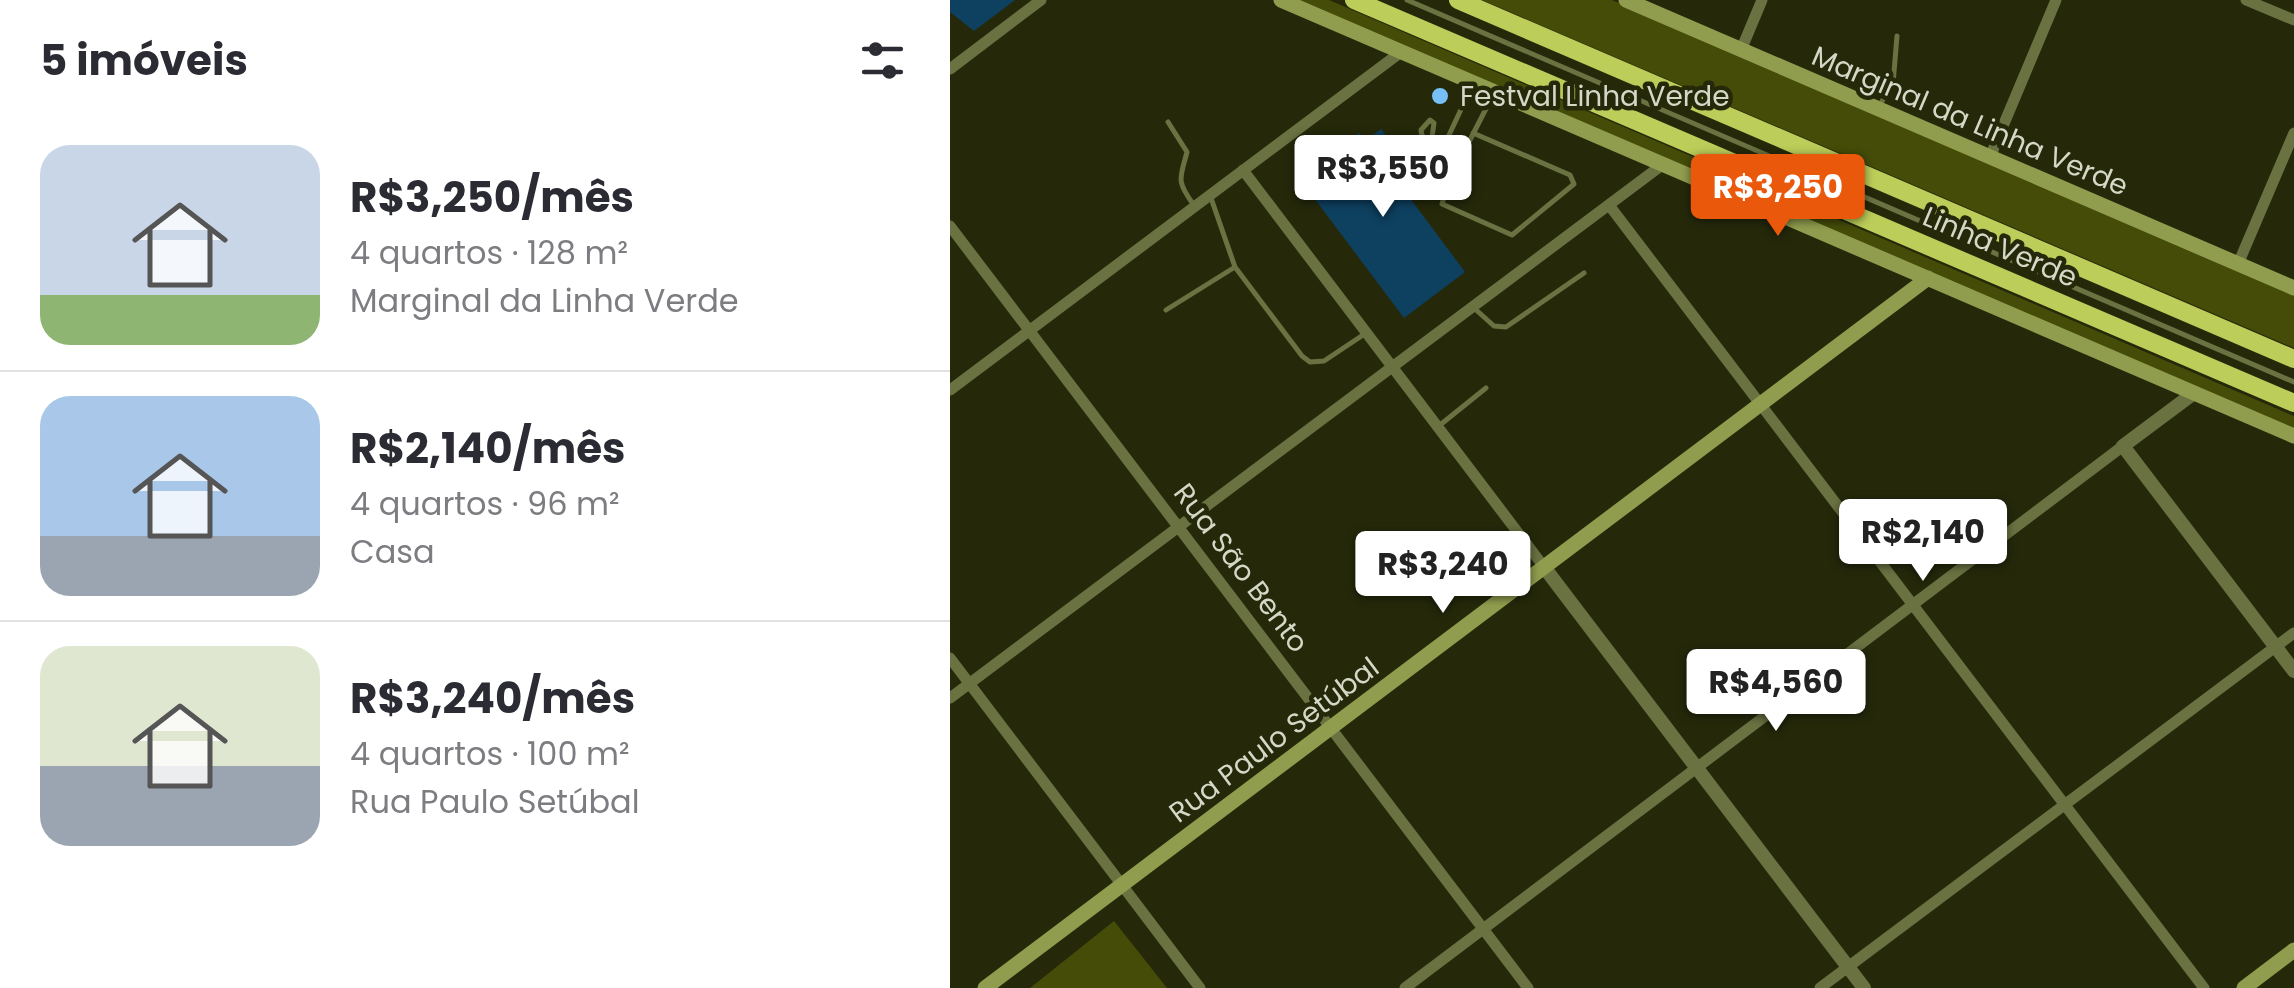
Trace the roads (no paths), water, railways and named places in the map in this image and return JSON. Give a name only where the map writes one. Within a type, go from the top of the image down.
[{"type":"highway","name":"Linha Verde","points":[[1354,0],[2294,403]]},
{"type":"highway","name":"Linha Verde","points":[[1458,0],[2294,359]]},
{"type":"main road","points":[[1281,0],[2294,436]]},
{"type":"main road","name":"Marginal da Linha Verde","points":[[1626,0],[2294,288]]},
{"type":"main road","name":"Rua Paulo Setúbal","points":[[985,988],[1928,278]]},
{"type":"main road","points":[[2244,988],[2294,950]]},
{"type":"street","points":[[950,69],[1042,0]]},
{"type":"street","points":[[1741,50],[1762,0]]},
{"type":"street","points":[[1990,157],[2056,0]]},
{"type":"street","points":[[2246,0],[2294,20]]},
{"type":"street","points":[[950,390],[1401,52]]},
{"type":"street","points":[[2238,264],[2294,132]]},
{"type":"street","points":[[950,698],[1662,165]]},
{"type":"street","points":[[1243,170],[1864,988]]},
{"type":"street","points":[[1609,205],[2204,988]]},
{"type":"street","name":"Rua São Bento","points":[[950,226],[1528,988]]},
{"type":"street","points":[[1405,988],[2194,393]]},
{"type":"street","points":[[2123,446],[2294,671]]},
{"type":"street","points":[[1820,988],[2294,633]]},
{"type":"street","points":[[950,658],[1200,988]]},
{"type":"lane","points":[[1407,0],[2294,382]]},
{"type":"lane","points":[[1878,108],[1893,84],[1897,36]]},
{"type":"lane","points":[[1442,150],[1474,83]]},
{"type":"lane","points":[[1474,133],[1570,175],[1574,184],[1512,234],[1445,208],[1441,200],[1448,183],[1494,92]]},
{"type":"lane","points":[[1168,122],[1187,152],[1180,186],[1195,206]]},
{"type":"lane","points":[[1431,144],[1460,158]]},
{"type":"lane","points":[[1210,196],[1235,267],[1302,356],[1310,362],[1324,360],[1366,333]]},
{"type":"lane","points":[[1166,310],[1235,267]]},
{"type":"lane","points":[[1473,307],[1486,322],[1506,327],[1584,273]]},
{"type":"lane","points":[[1438,427],[1486,388]]},
{"type":"place","name":"Festval Linha Verde","points":[[1440,96]]}]
